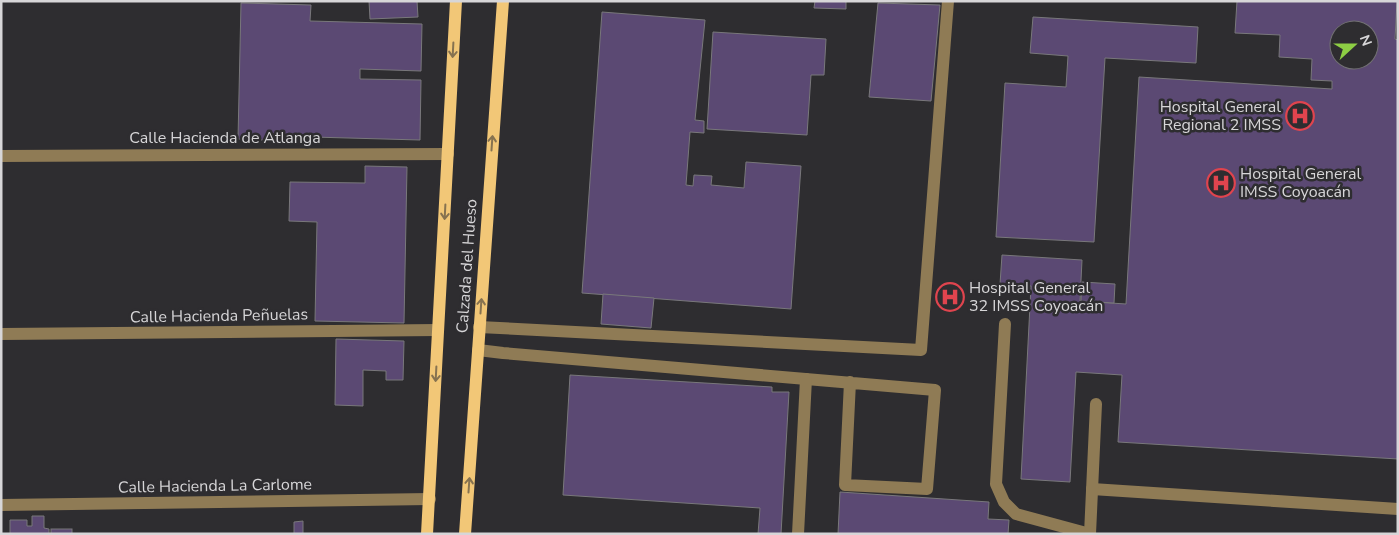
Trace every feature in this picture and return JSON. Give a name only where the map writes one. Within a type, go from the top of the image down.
[{"type":"main road","name":"Calzada del Hueso","points":[[427,534],[456,1]]},
{"type":"main road","name":"Calzada del Hueso","points":[[466,534],[503,1]]},
{"type":"street","points":[[479,327],[921,350],[948,1]]},
{"type":"street","name":"Calle Hacienda de Atlanga","points":[[1,156],[448,154]]},
{"type":"street","points":[[1004,324],[996,484],[1004,502],[1016,514],[1090,534],[1096,404]]},
{"type":"street","name":"Calle Hacienda Peñuelas","points":[[1,334],[438,330]]},
{"type":"street","points":[[478,350],[850,382],[935,390],[927,489],[845,485],[850,382]]},
{"type":"street","points":[[798,534],[806,379]]},
{"type":"street","points":[[1092,489],[1398,510]]},
{"type":"street","name":"Calle Hacienda La Carlome","points":[[1,504],[430,499]]},
{"type":"building","points":[[369,1],[417,1],[418,17],[370,19]]},
{"type":"building","points":[[815,1],[846,1],[846,9],[814,8]]},
{"type":"building","points":[[1237,1],[1397,1],[1395,39],[1398,40],[1398,459],[1118,442],[1122,375],[1076,372],[1070,482],[1021,479],[1031,286],[1000,284],[1002,255],[1082,260],[1080,301],[1126,304],[1139,77],[1332,89],[1332,81],[1311,80],[1312,59],[1279,57],[1280,35],[1235,33]]},
{"type":"building","points":[[241,3],[311,5],[310,21],[422,24],[421,71],[360,69],[360,79],[421,80],[420,140],[312,137],[312,142],[238,139]]},
{"type":"building","points":[[878,3],[940,5],[931,101],[869,97]]},
{"type":"building","points":[[602,12],[705,20],[695,120],[704,121],[704,133],[690,132],[686,185],[693,186],[694,175],[712,176],[711,185],[744,188],[746,162],[801,166],[791,309],[582,293]]},
{"type":"building","points":[[1033,17],[1198,27],[1196,63],[1105,58],[1094,242],[996,237],[1005,83],[1066,87],[1068,56],[1030,53]]},
{"type":"building","points":[[713,32],[826,39],[824,75],[811,75],[807,135],[707,129]]},
{"type":"building","points":[[365,166],[407,167],[404,323],[315,321],[317,222],[289,221],[290,182],[365,183]]},
{"type":"building","points":[[1082,282],[1115,284],[1114,303],[1081,301]]},
{"type":"building","points":[[603,294],[654,298],[651,328],[601,324]]},
{"type":"building","points":[[336,339],[404,341],[403,380],[386,380],[386,371],[363,370],[363,406],[335,405]]},
{"type":"building","points":[[570,375],[772,387],[772,392],[789,392],[781,534],[758,534],[760,508],[563,495]]},
{"type":"building","points":[[840,492],[989,502],[988,519],[1009,520],[1008,534],[838,534]]},
{"type":"building","points":[[32,516],[44,516],[44,528],[49,529],[49,534],[10,534],[10,520],[27,520],[27,526],[32,526]]},
{"type":"building","points":[[303,521],[303,534],[294,534],[294,522]]},
{"type":"building","points":[[51,529],[72,529],[72,534],[51,534]]},
{"type":"place","name":"Hospital General Regional 2 IMSS","points":[[1300,116]]},
{"type":"place","name":"Hospital General IMSS Coyoacán","points":[[1221,183]]},
{"type":"place","name":"Hospital General 32 IMSS Coyoacán","points":[[950,297]]}]
